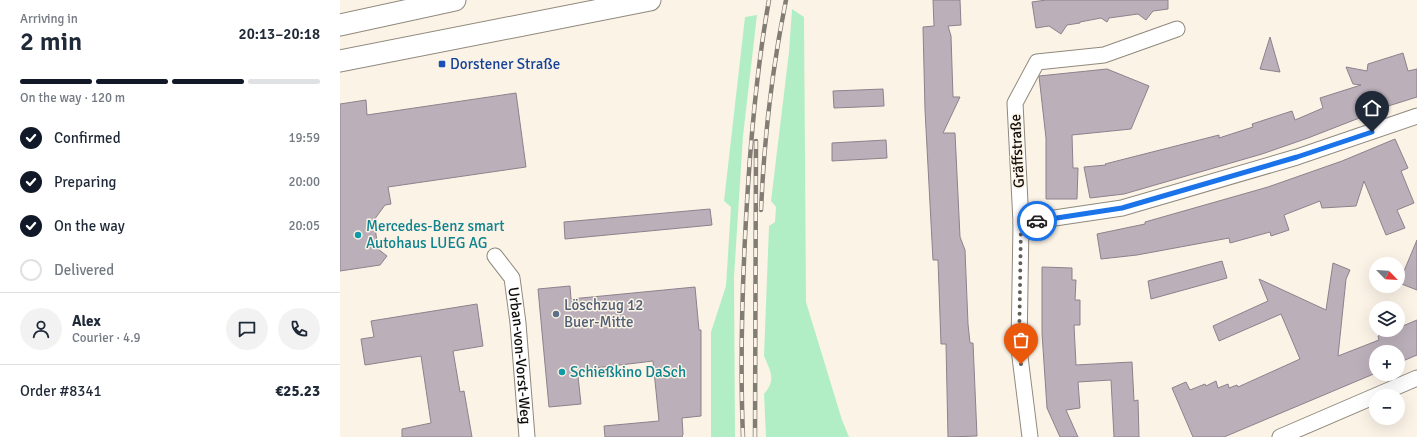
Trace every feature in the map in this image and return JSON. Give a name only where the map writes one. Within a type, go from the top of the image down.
[{"type":"main road","points":[[340,25],[455,0]]},
{"type":"main road","points":[[340,61],[650,0]]},
{"type":"street","name":"Gräffstraße","points":[[1030,437],[1019,350],[1021,223],[1015,103],[1037,62],[1104,55],[1177,29]]},
{"type":"street","points":[[1021,223],[1122,208],[1297,157],[1417,116]]},
{"type":"street","name":"Urban-von-Vorst-Weg","points":[[496,256],[512,278],[518,323],[527,437]]},
{"type":"street","points":[[1280,437],[1417,378]]},
{"type":"green space","points":[[792,9],[804,17],[806,302],[842,420],[849,437],[766,437],[764,394],[768,389],[771,380],[770,371],[764,356],[769,226],[775,222],[776,207],[771,201],[789,52]]},
{"type":"green space","points":[[757,15],[743,136],[734,277],[735,437],[711,437],[711,332],[726,286],[731,207],[724,201],[745,17]]},
{"type":"building","points":[[933,0],[960,0],[961,25],[948,26],[951,36],[953,97],[960,97],[943,133],[955,133],[960,237],[965,250],[968,324],[970,343],[973,343],[977,436],[948,437],[946,344],[941,344],[938,260],[933,260],[925,110],[923,27],[934,26]]},
{"type":"building","points":[[1046,0],[1168,0],[1168,9],[1153,11],[1146,20],[1138,14],[1109,18],[1107,22],[1101,18],[1067,25],[1061,34],[1049,26],[1036,28],[1032,2]]},
{"type":"building","points":[[1270,37],[1280,72],[1260,69]]},
{"type":"building","points":[[1403,53],[1408,71],[1417,69],[1417,97],[1366,113],[1367,115],[1262,154],[1124,194],[1090,198],[1084,167],[1106,165],[1105,164],[1219,135],[1219,138],[1253,127],[1252,124],[1292,111],[1295,120],[1323,108],[1320,98],[1361,85],[1353,84],[1346,67],[1367,71],[1368,64]]},
{"type":"building","points":[[1107,69],[1149,86],[1131,129],[1072,135],[1073,168],[1078,168],[1077,199],[1046,199],[1046,138],[1039,76]]},
{"type":"building","points":[[883,89],[884,106],[834,108],[833,91]]},
{"type":"building","points":[[516,93],[526,167],[388,187],[391,204],[385,205],[374,220],[378,249],[387,256],[380,265],[340,271],[340,104],[366,100],[367,115]]},
{"type":"building","points":[[1395,139],[1408,168],[1401,171],[1414,203],[1397,210],[1405,228],[1386,235],[1364,181],[1356,206],[1322,208],[1320,201],[1284,215],[1289,230],[1271,236],[1270,232],[1230,243],[1229,238],[1137,255],[1101,259],[1097,234],[1145,224],[1145,222],[1268,187],[1342,161]]},
{"type":"building","points":[[886,140],[887,158],[832,161],[832,143]]},
{"type":"building","points":[[710,209],[712,225],[565,239],[564,222]]},
{"type":"building","points":[[1417,240],[1417,290],[1405,285],[1405,269]]},
{"type":"building","points":[[1222,261],[1227,278],[1151,299],[1148,281]]},
{"type":"building","points":[[1333,263],[1350,270],[1346,279],[1338,356],[1379,340],[1378,337],[1405,337],[1405,325],[1417,320],[1417,355],[1405,360],[1405,345],[1369,345],[1369,376],[1224,437],[1193,437],[1172,388],[1186,382],[1190,390],[1205,384],[1206,386],[1216,381],[1218,388],[1228,384],[1229,388],[1237,385],[1238,387],[1300,359],[1281,314],[1219,341],[1213,326],[1268,301],[1259,279],[1326,310]]},
{"type":"building","points":[[1042,267],[1072,268],[1072,280],[1076,280],[1075,300],[1080,300],[1080,325],[1074,325],[1076,365],[1132,362],[1134,401],[1138,400],[1139,437],[1114,437],[1111,380],[1078,382],[1080,408],[1066,410],[1078,437],[1060,437],[1047,408],[1042,333]]},
{"type":"building","points":[[570,286],[571,299],[695,287],[699,330],[701,330],[701,416],[682,418],[682,437],[605,437],[604,426],[659,421],[653,361],[579,370],[580,375],[578,376],[581,404],[549,407],[538,289]]},
{"type":"building","points":[[477,304],[483,346],[453,351],[460,392],[464,391],[472,437],[402,437],[402,429],[431,423],[421,356],[365,365],[361,339],[374,337],[371,321]]},
{"type":"railway","points":[[743,437],[743,274],[757,82],[769,0]]},
{"type":"railway","points":[[761,210],[769,105],[786,0]]},
{"type":"railway","points":[[755,437],[756,141]]},
{"type":"way so far","points":[[1021,364],[1019,350],[1021,223],[1037,221]]},
{"type":"place","name":"Dorstener Straße","points":[[442,64]]},
{"type":"place","name":"Mercedes-Benz smart Autohaus LUEG AG","points":[[358,235]]},
{"type":"place","name":"Löschzug 12 Buer-Mitte","points":[[556,314]]},
{"type":"place","name":"Schießkino DaSch","points":[[562,372]]},
{"type":"route","points":[[1037,221],[1122,208],[1297,157],[1372,132]]}]
